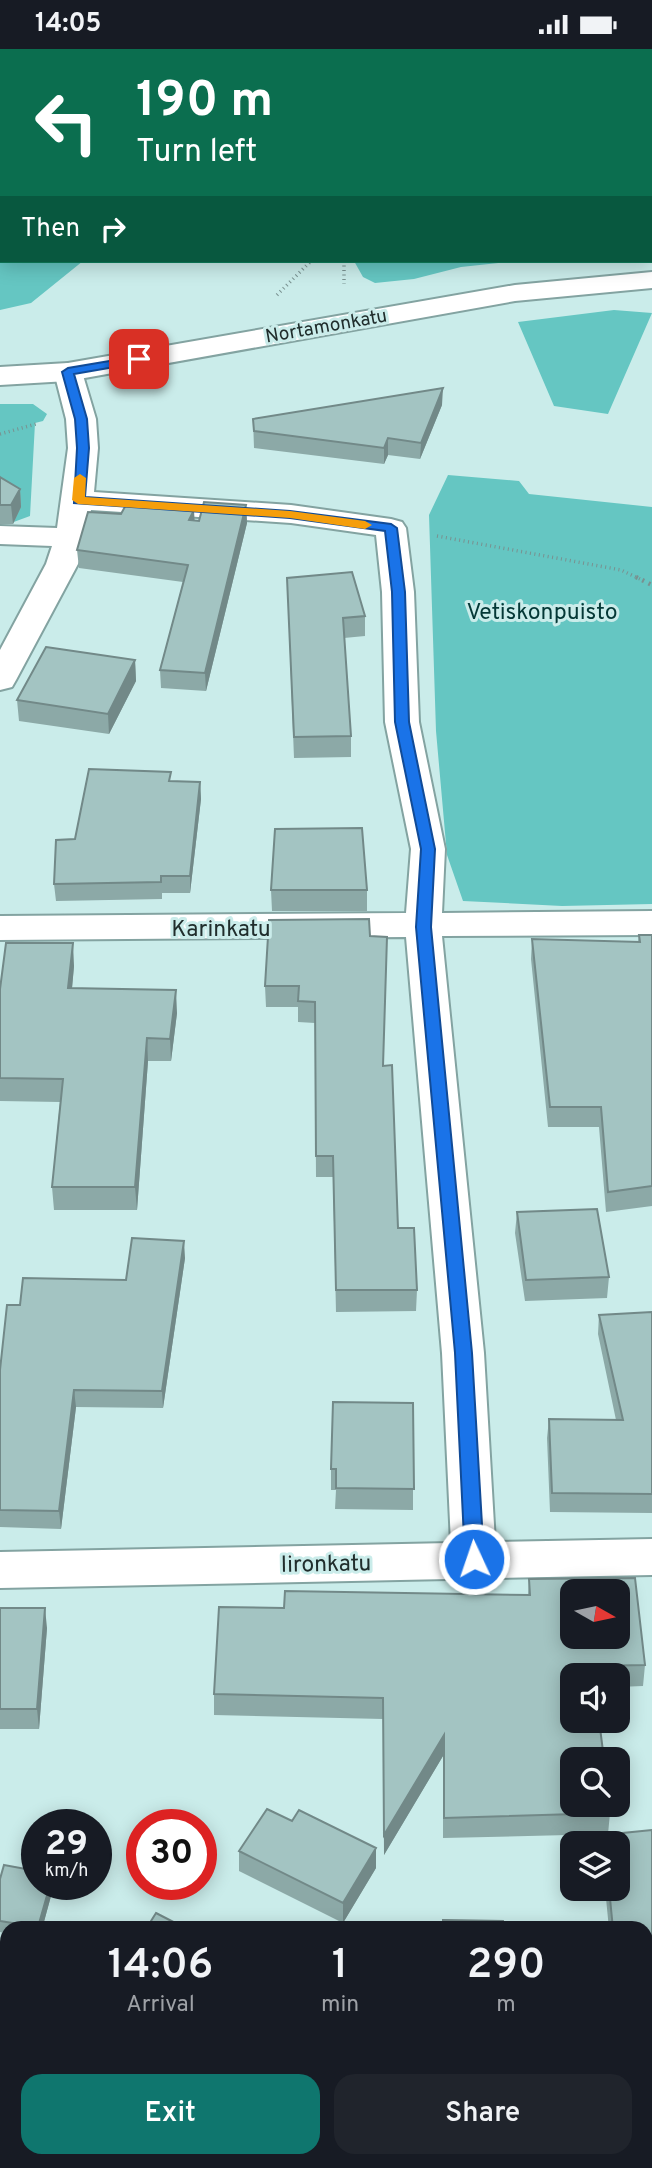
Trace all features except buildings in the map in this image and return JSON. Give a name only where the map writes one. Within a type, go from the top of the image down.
[{"type":"street","name":"Nortamonkatu","points":[[0,376],[68,372],[502,295],[652,280]]},
{"type":"street","points":[[0,680],[62,564],[71,538],[83,448],[81,419],[68,372]]},
{"type":"street","points":[[78,500],[290,514],[391,528],[398,592],[402,722],[428,849],[424,927],[463,1353],[474,1559]]},
{"type":"street","points":[[0,535],[71,538]]},
{"type":"street","name":"Karinkatu","points":[[0,928],[424,927],[652,923]]},
{"type":"street","name":"Iironkatu","points":[[0,1570],[652,1557]]},
{"type":"path","points":[[275,297],[309,263]]},
{"type":"path","points":[[344,263],[344,293]]},
{"type":"path","points":[[391,528],[621,570],[652,585]]},
{"type":"green space","points":[[0,263],[81,263],[31,303],[0,310]]},
{"type":"green space","points":[[355,263],[499,263],[461,267],[414,279],[375,283],[363,277]]},
{"type":"green space","points":[[614,310],[652,313],[608,414],[554,406],[518,322]]},
{"type":"green space","points":[[0,404],[33,404],[47,414],[43,421],[35,423],[30,516],[11,523],[0,521]]},
{"type":"green space","name":"Vetiskonpuisto","points":[[448,475],[519,481],[529,494],[652,507],[652,904],[562,906],[463,901],[447,855],[436,731],[429,515]]},
{"type":"slow traffic","points":[[80,478],[78,500],[290,514],[365,525]]},
{"type":"route","points":[[139,359],[68,372],[81,419],[83,448],[78,500],[290,514],[391,528],[398,592],[402,722],[428,849],[424,927],[463,1353],[474,1559]]}]
